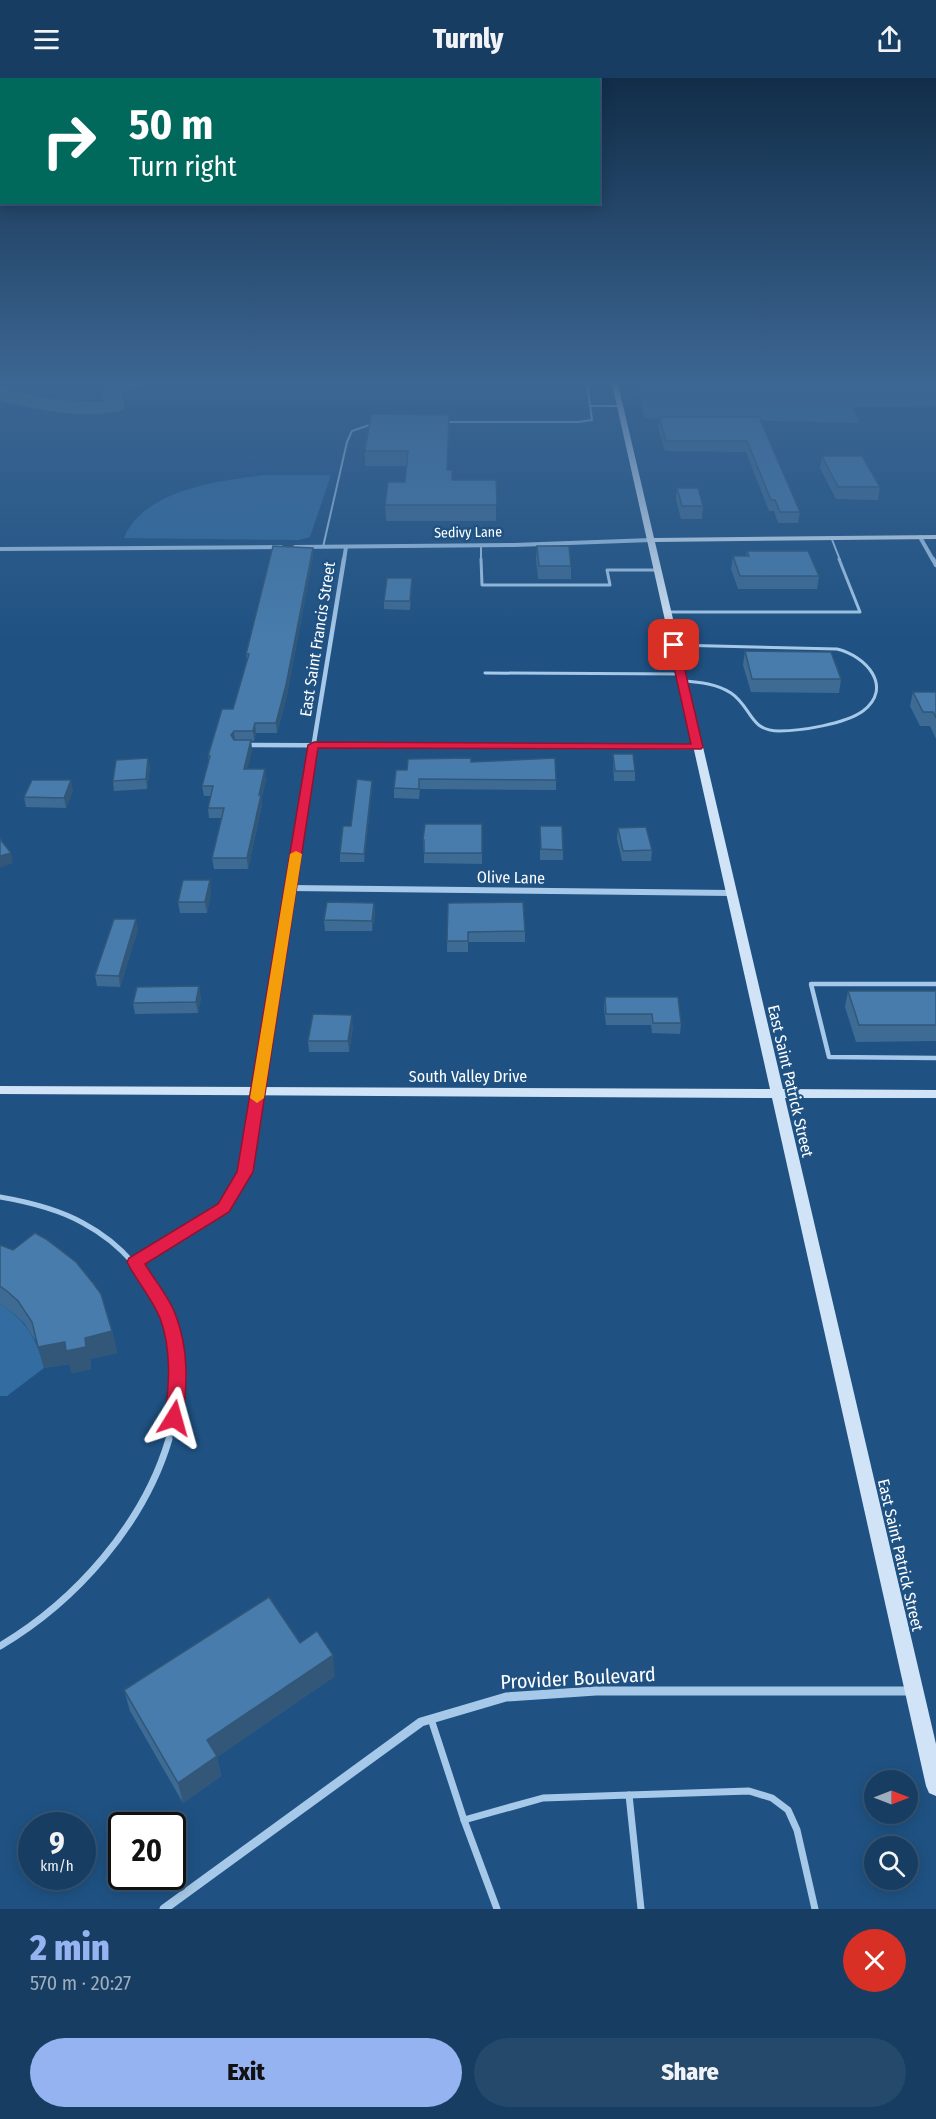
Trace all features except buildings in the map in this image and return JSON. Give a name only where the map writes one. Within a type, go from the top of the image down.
[{"type":"main road","name":"East Saint Patrick Street","points":[[635,469],[776,1094],[856,1427],[936,1786]]},
{"type":"main road","name":"Sedivy Lane","points":[[651,540],[936,537]]},
{"type":"main road","name":"South Valley Drive","points":[[0,1090],[936,1094]]},
{"type":"street","points":[[920,537],[936,565]]},
{"type":"street","name":"Sedivy Lane","points":[[0,549],[481,546],[651,540]]},
{"type":"street","name":"East Saint Francis Street","points":[[258,1090],[346,547]]},
{"type":"street","points":[[236,744],[698,747]]},
{"type":"street","name":"Olive Lane","points":[[291,888],[731,893]]},
{"type":"street","name":"Provider Boulevard","points":[[164,1909],[421,1722],[506,1697],[596,1691],[915,1691]]},
{"type":"lane","points":[[323,547],[341,469]]},
{"type":"lane","points":[[667,612],[860,612],[831,537]]},
{"type":"lane","points":[[481,546],[482,585],[610,585],[607,570],[658,570]]},
{"type":"lane","points":[[485,674],[682,678],[704,682],[735,696],[755,723],[768,731],[823,724],[856,714],[868,706],[875,694],[876,680],[872,669],[862,658],[852,652],[837,649],[674,645]]},
{"type":"lane","points":[[936,984],[811,984],[829,1057],[936,1058]]},
{"type":"lane","points":[[135,1262],[224,1208],[245,1172],[258,1090]]},
{"type":"lane","points":[[0,1197],[24,1201],[57,1211],[86,1224],[112,1241],[135,1262],[168,1316],[176,1347],[179,1382],[174,1418],[164,1456],[145,1495],[121,1534],[92,1571],[52,1608],[0,1646]]},
{"type":"lane","points":[[431,1719],[464,1820],[497,1909]]},
{"type":"lane","points":[[464,1820],[543,1798],[749,1791],[772,1798],[789,1810],[797,1830],[815,1909]]},
{"type":"lane","points":[[629,1795],[641,1909]]},
{"type":"shaded area","points":[[264,475],[331,475],[310,537],[299,540],[124,538],[134,522],[148,509],[165,499],[205,485]]},
{"type":"shaded area","points":[[0,1304],[17,1317],[29,1331],[38,1347],[44,1368],[7,1396],[0,1396]]},
{"type":"slow traffic","points":[[257,1098],[296,854]]},
{"type":"route","points":[[174,1418],[179,1382],[176,1347],[168,1316],[135,1262],[224,1208],[245,1172],[314,745],[698,747],[674,645]]}]
